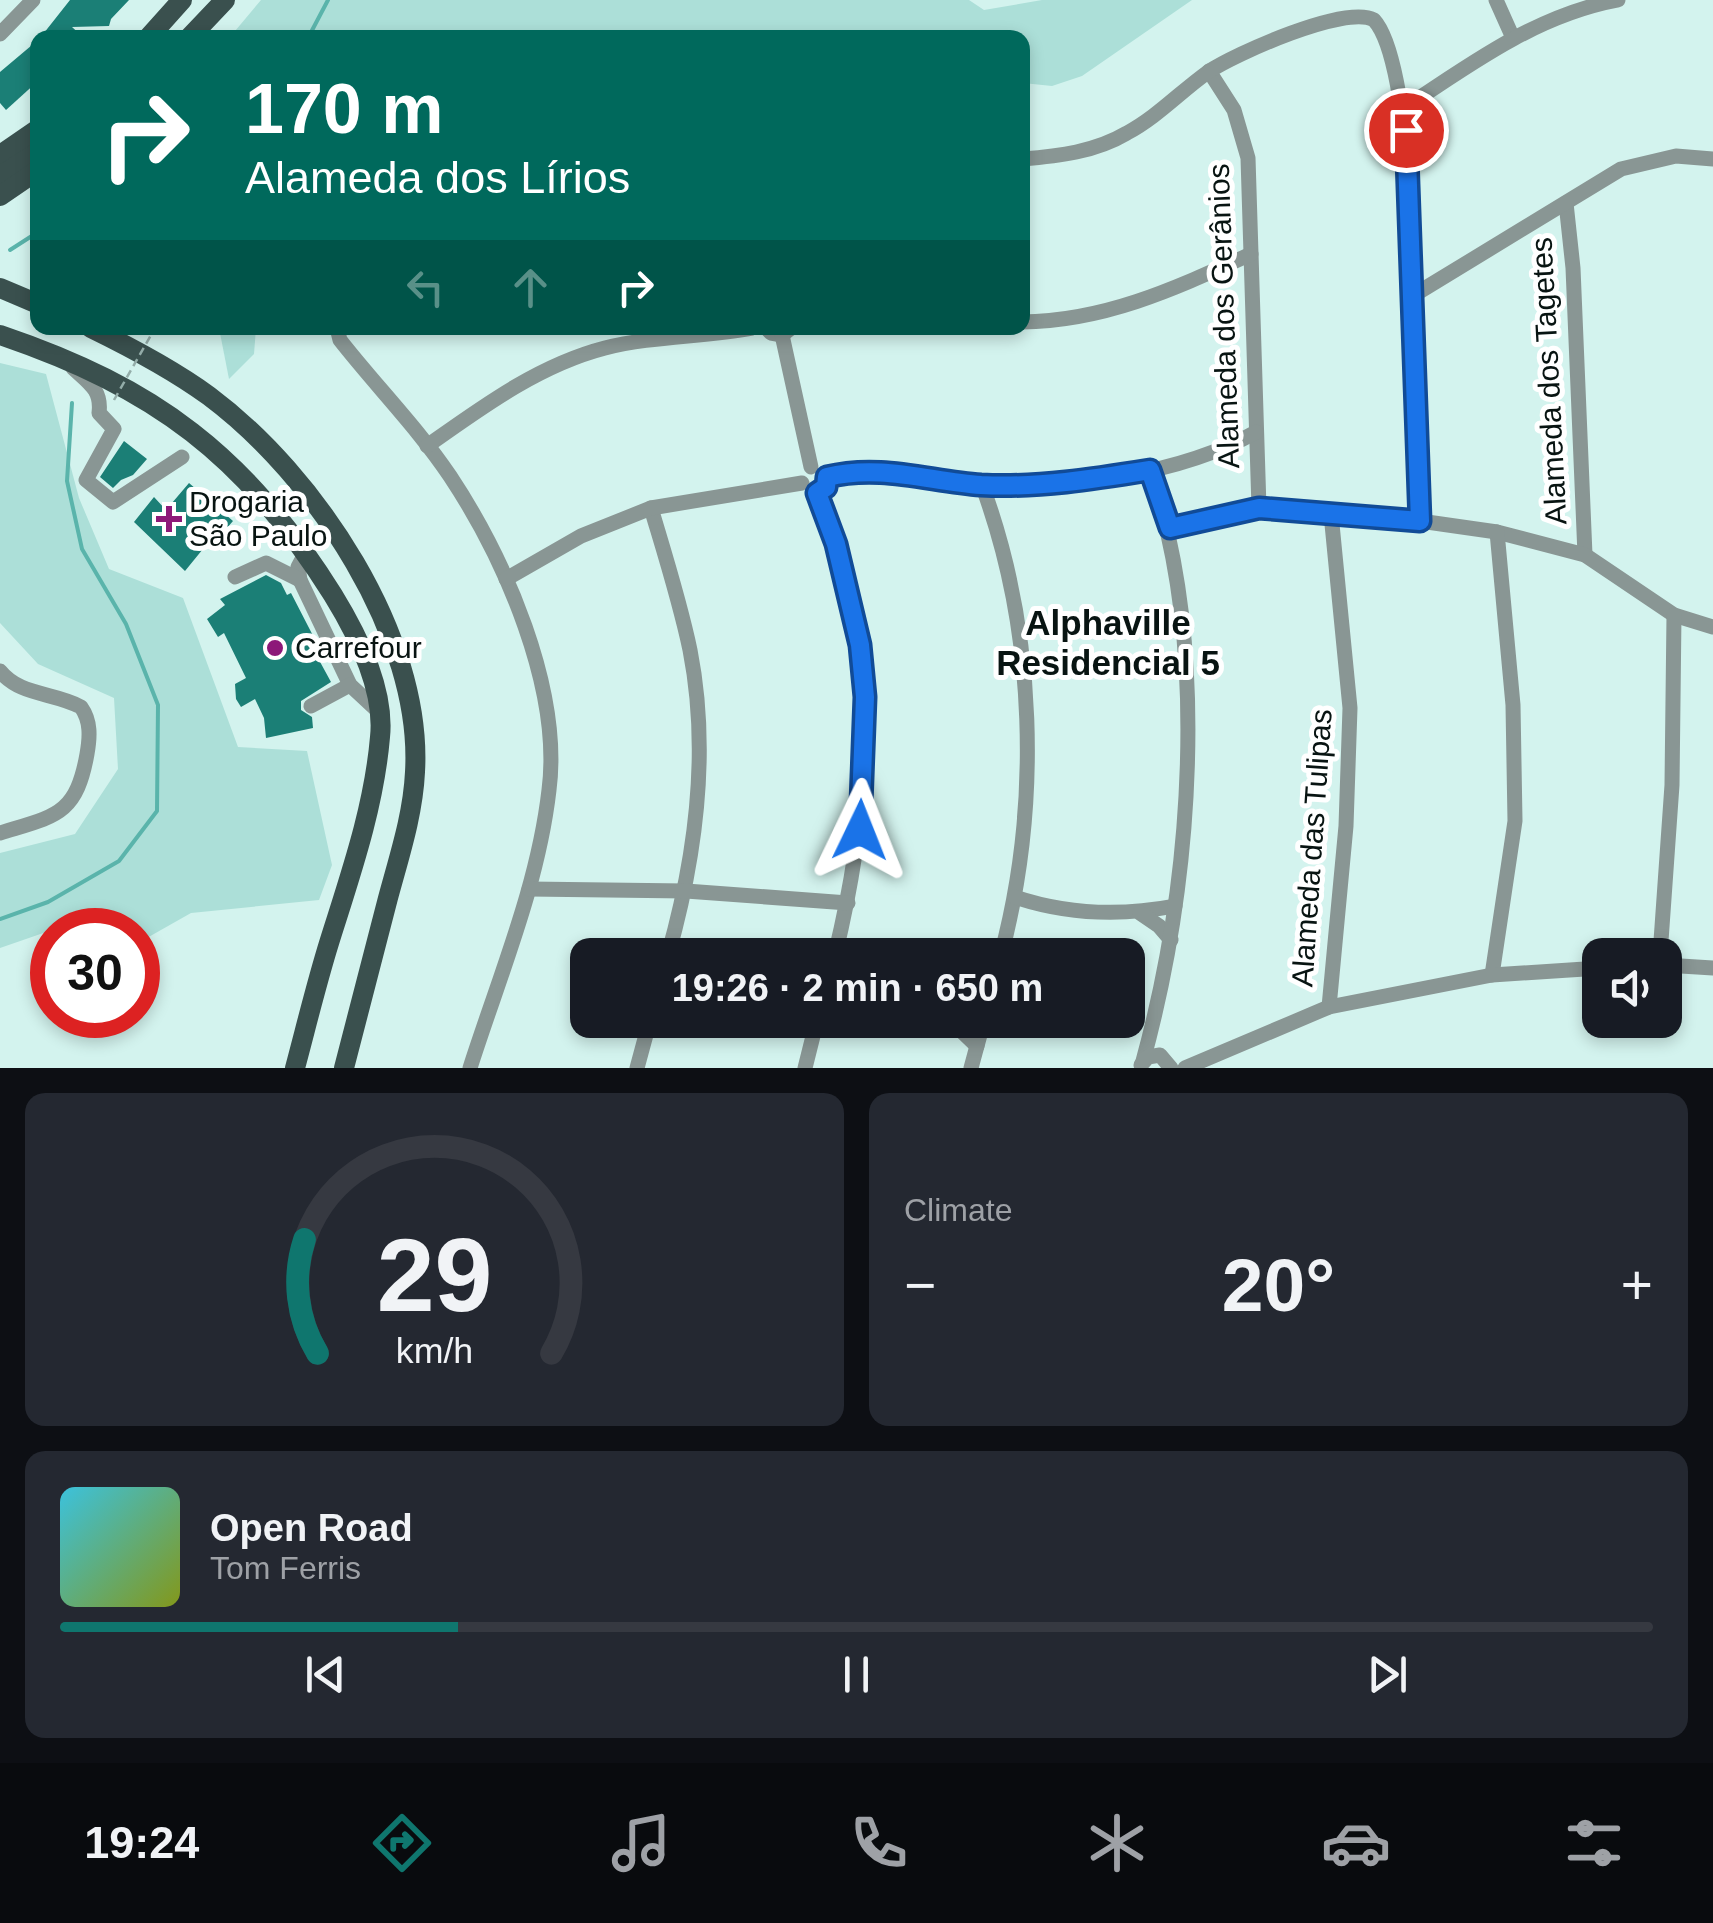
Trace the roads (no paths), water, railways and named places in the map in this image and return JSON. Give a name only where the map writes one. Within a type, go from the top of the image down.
[{"type":"main road","points":[[197,30],[226,0]]},
{"type":"main road","points":[[153,30],[174,8]]},
{"type":"main road","points":[[0,156],[30,135]]},
{"type":"main road","points":[[0,176],[30,160]]},
{"type":"main road","points":[[0,196],[30,164]]},
{"type":"main road","points":[[4,293],[30,301]]},
{"type":"main road","points":[[0,335],[59,356],[140,395],[196,434],[256,490],[306,552],[359,645],[379,712],[381,735],[368,808],[294,1068]]},
{"type":"main road","points":[[104,335],[172,370],[212,399],[284,467],[360,574],[393,642],[408,691],[415,771],[404,838],[344,1068]]},
{"type":"street","points":[[0,34],[33,0]]},
{"type":"street","points":[[1496,0],[1513,38]]},
{"type":"street","points":[[1403,108],[1513,38],[1584,8],[1618,0]]},
{"type":"street","points":[[1030,158],[1063,156],[1126,134],[1209,71],[1270,41],[1366,16],[1380,26],[1403,108],[1414,295],[1420,521]]},
{"type":"street","name":"Alameda dos Gerânios","points":[[1209,71],[1234,110],[1248,158],[1259,508]]},
{"type":"street","points":[[1414,295],[1621,169],[1676,156],[1713,158]]},
{"type":"street","name":"Alameda dos Tagetes","points":[[1566,203],[1573,268],[1585,556]]},
{"type":"street","points":[[1030,321],[1082,318],[1120,309],[1159,296],[1250,254]]},
{"type":"street","points":[[339,335],[450,477],[506,579],[534,658],[550,754],[548,800],[529,888],[470,1068]]},
{"type":"street","points":[[427,446],[503,395],[570,360],[638,342],[695,335]]},
{"type":"street","points":[[787,335],[811,467]]},
{"type":"street","points":[[59,356],[96,389],[100,413],[114,429],[86,480],[113,502],[182,457]]},
{"type":"street","points":[[827,477],[881,470],[982,485],[1043,484],[1150,470],[1214,451],[1256,432]]},
{"type":"street","points":[[811,467],[821,469],[827,477],[826,487],[817,493],[807,491],[802,483],[803,473],[811,467]]},
{"type":"street","points":[[1142,1064],[1170,940],[1182,860],[1188,753],[1182,639],[1170,528],[1150,470]]},
{"type":"street","points":[[506,579],[582,536],[651,508],[802,483]]},
{"type":"street","points":[[982,485],[1007,572],[1025,691],[1024,818],[1015,896],[1005,938]]},
{"type":"street","points":[[817,493],[849,593],[865,697],[860,830],[839,938]]},
{"type":"street","points":[[651,508],[690,650],[698,704],[700,757],[686,891],[673,938]]},
{"type":"street","points":[[1170,528],[1259,508],[1420,521],[1498,532],[1585,556],[1713,639]]},
{"type":"street","name":"Alameda das Tulipas","points":[[1329,1007],[1345,842],[1350,708],[1331,514]]},
{"type":"street","points":[[1492,975],[1515,821],[1512,705],[1498,532]]},
{"type":"street","points":[[306,552],[298,567],[300,580],[350,684],[379,712]]},
{"type":"street","points":[[234,577],[266,564],[300,580]]},
{"type":"street","points":[[1679,617],[1713,628]]},
{"type":"street","points":[[1661,938],[1679,617]]},
{"type":"street","points":[[0,671],[13,687],[48,694],[81,707],[89,723],[89,742],[82,782],[68,808],[0,833]]},
{"type":"street","points":[[311,706],[350,684]]},
{"type":"street","points":[[529,888],[686,891],[848,903]]},
{"type":"street","points":[[1015,896],[1049,908],[1140,913],[1175,906]]},
{"type":"street","points":[[1010,920],[1049,908]]},
{"type":"street","points":[[1140,913],[1160,926],[1170,940]]},
{"type":"street","points":[[1682,966],[1713,968]]},
{"type":"street","points":[[1185,1068],[1329,1007],[1492,975],[1582,969]]},
{"type":"street","points":[[1152,1028],[1168,1062]]},
{"type":"street","points":[[637,1068],[645,1038]]},
{"type":"street","points":[[805,1068],[813,1038]]},
{"type":"street","points":[[969,1038],[977,1046]]},
{"type":"street","points":[[972,1068],[979,1038]]},
{"type":"street","points":[[1142,1064],[1154,1055],[1168,1062],[1200,1059]]},
{"type":"waterway","points":[[312,30],[328,0]]},
{"type":"waterway","points":[[10,250],[30,237]]},
{"type":"waterway","points":[[0,919],[48,902],[119,861],[157,811],[158,705],[126,624],[82,549],[67,481],[72,403]]},
{"type":"place","name":"Drogaria São Paulo","points":[[169,519]]},
{"type":"place","name":"Carrefour","points":[[275,648]]},
{"type":"district","name":"Alphaville Residencial 5","points":[[1108,643]]}]
